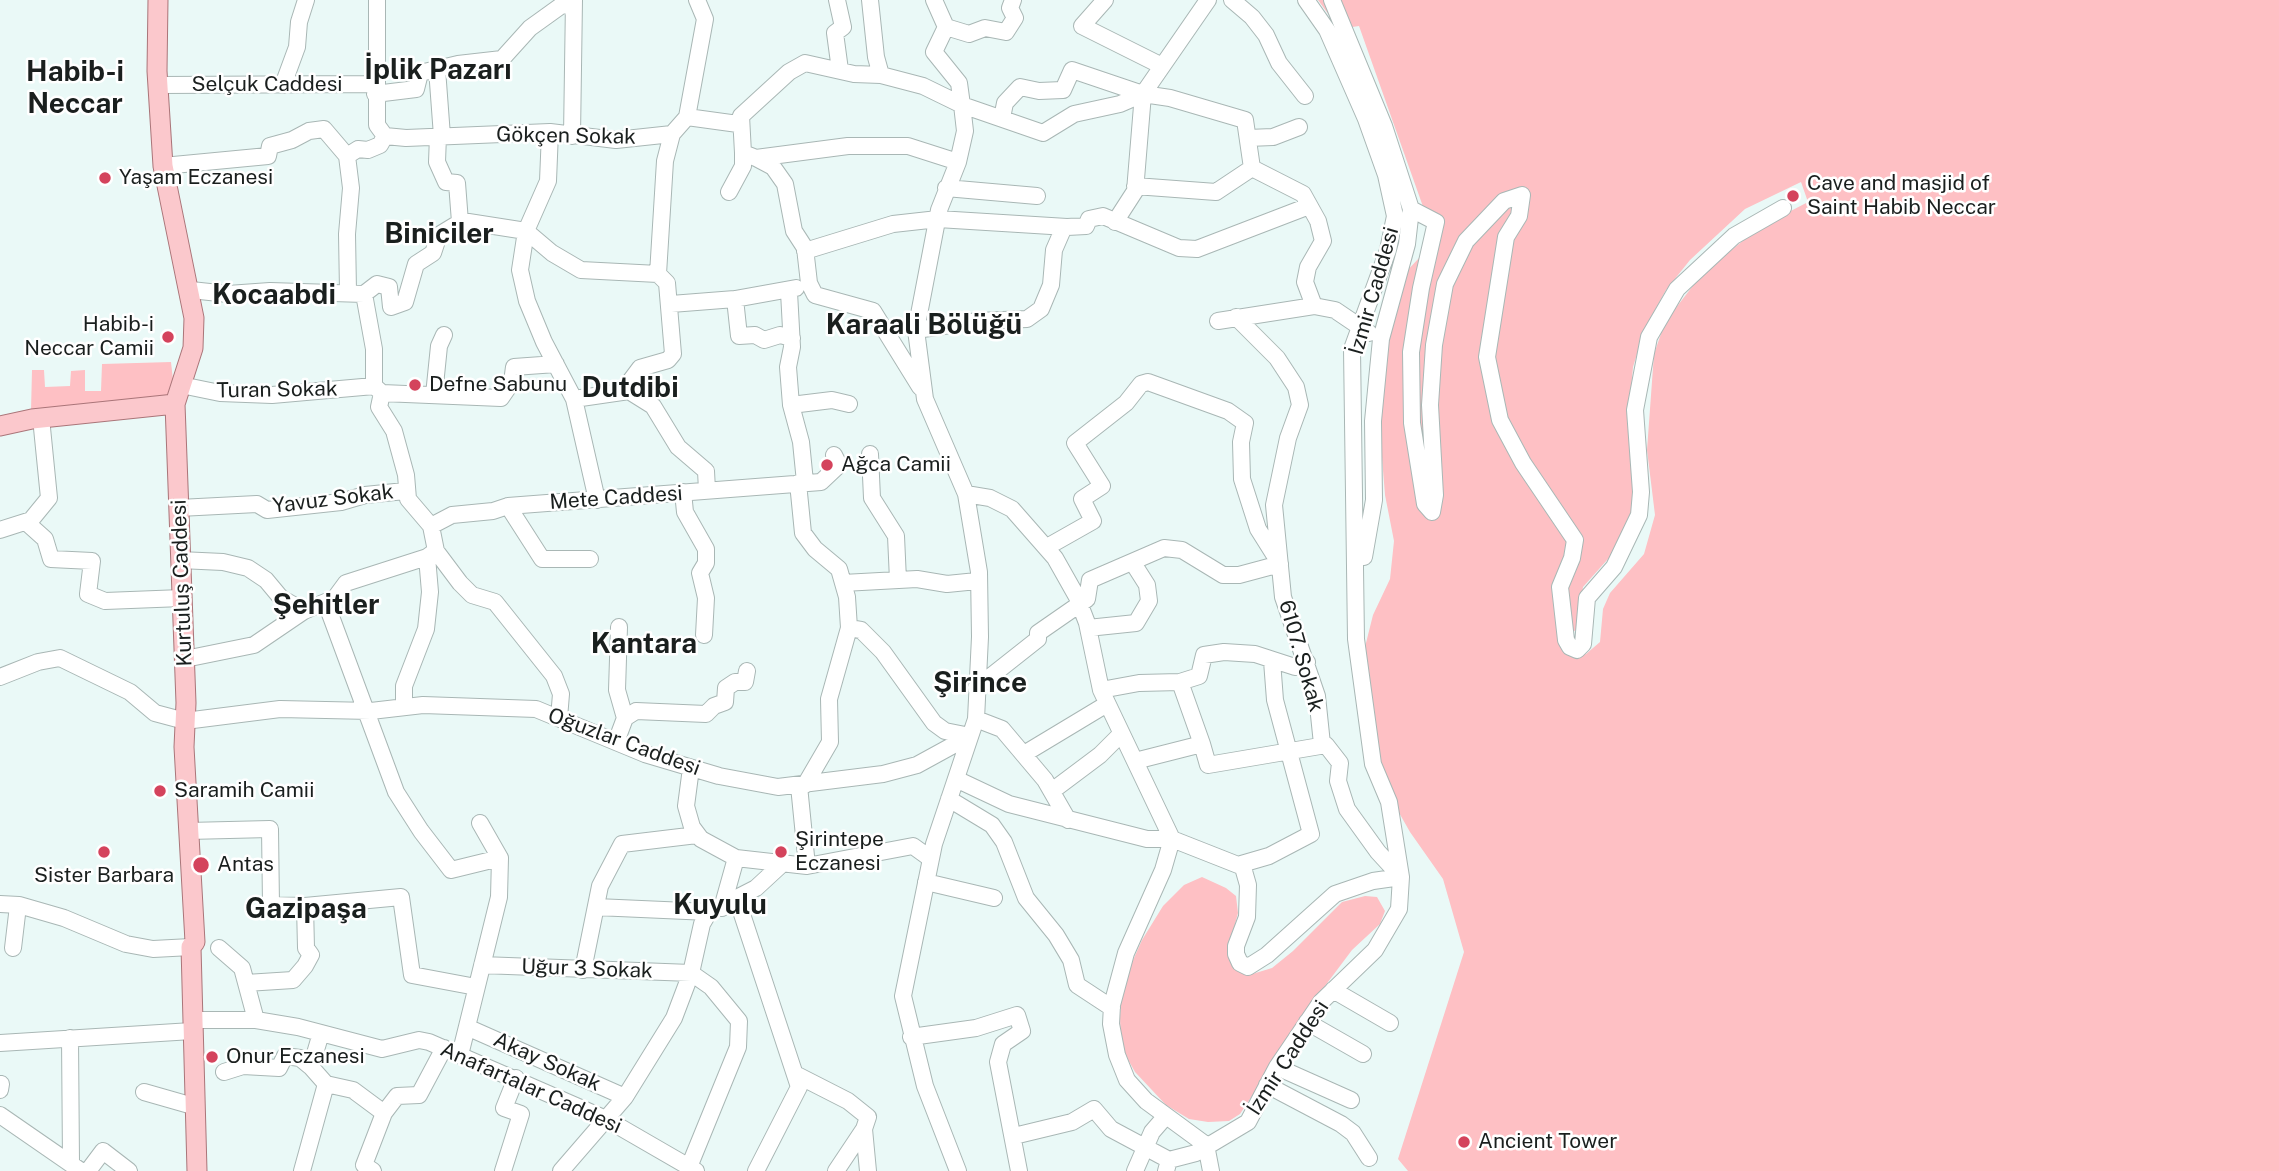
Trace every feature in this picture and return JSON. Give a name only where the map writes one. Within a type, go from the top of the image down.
[{"type":"main road","name":"Kurtuluş Caddesi","points":[[158,0],[163,166],[172,221],[191,290],[193,348],[175,404],[188,831],[195,942],[191,947],[193,1106],[197,1171]]},
{"type":"main road","points":[[0,426],[41,418],[175,404]]},
{"type":"street","points":[[283,85],[297,47],[299,22],[306,0]]},
{"type":"street","points":[[346,156],[358,149],[368,150],[380,145],[385,136],[377,125],[377,0]]},
{"type":"street","points":[[658,274],[665,161],[672,134],[687,117],[705,19],[697,0]]},
{"type":"street","points":[[837,0],[843,27],[835,33],[840,71]]},
{"type":"street","points":[[870,0],[876,57],[881,75]]},
{"type":"street","points":[[934,0],[946,27],[969,34],[985,28],[1006,32],[1015,18],[1010,1]]},
{"type":"street","points":[[1105,0],[1082,26],[1162,66]]},
{"type":"street","points":[[1115,222],[1135,186],[1143,94],[1208,0]]},
{"type":"street","points":[[1232,0],[1252,17],[1266,35],[1279,63],[1305,96]]},
{"type":"street","name":"İzmir Caddesi","points":[[1168,1166],[1248,1122],[1277,1067],[1307,1023],[1333,990],[1375,950],[1399,909],[1401,877],[1389,802],[1373,764],[1356,639],[1352,349],[1393,232],[1392,200],[1387,175],[1344,66],[1327,30],[1306,0]]},
{"type":"street","name":"İzmir Caddesi","points":[[1332,0],[1376,104],[1410,209],[1407,244],[1381,338],[1373,421],[1374,500],[1356,601]]},
{"type":"street","points":[[460,222],[457,183],[446,182],[437,162],[440,136],[437,69],[502,59],[530,27],[562,5],[573,4],[572,136]]},
{"type":"street","points":[[925,399],[916,330],[938,219],[946,188],[958,162],[965,131],[958,83],[934,52],[946,27]]},
{"type":"street","points":[[687,117],[738,124],[741,117],[789,72],[805,63],[840,71],[881,75],[923,86],[962,104],[1043,132],[1074,114],[1119,104],[1143,94]]},
{"type":"street","name":"Selçuk Caddesi","points":[[159,85],[415,89],[420,73],[437,69]]},
{"type":"street","points":[[1002,118],[1004,103],[1020,87],[1040,91],[1063,90],[1072,70],[1143,94],[1170,98],[1245,120],[1252,168]]},
{"type":"street","points":[[729,192],[750,155],[741,117]]},
{"type":"street","points":[[1248,138],[1273,136],[1299,127]]},
{"type":"street","points":[[163,166],[268,156],[270,146],[292,140],[309,131],[324,129],[346,156],[351,188],[347,234],[356,293],[374,349],[379,407],[394,431],[407,475],[405,491],[408,499],[431,526],[430,592],[426,629],[404,686],[404,706]]},
{"type":"street","points":[[550,132],[548,181],[526,231],[520,270],[525,291],[574,399],[597,500]]},
{"type":"street","name":"Gökçen Sokak","points":[[385,136],[550,132],[616,140],[672,134]]},
{"type":"street","points":[[750,155],[848,146],[908,146],[958,162]]},
{"type":"street","points":[[750,155],[773,167],[785,184],[794,231],[805,251],[809,283],[815,295],[873,311],[916,377],[966,494],[981,637],[976,719],[931,859],[903,996],[925,1086],[958,1171]]},
{"type":"street","points":[[1252,168],[1303,194],[1318,221],[1323,241],[1308,267],[1305,282],[1314,306]]},
{"type":"street","points":[[1135,186],[1216,192],[1252,168]]},
{"type":"street","points":[[946,188],[1037,196]]},
{"type":"street","points":[[1410,209],[1436,222],[1410,352],[1412,423],[1425,504],[1432,512],[1434,495],[1430,405],[1434,345],[1445,284],[1466,241],[1504,201],[1522,195],[1519,216],[1506,237],[1487,358],[1500,420],[1522,463],[1575,540],[1572,558],[1560,586],[1566,640],[1570,648],[1577,650],[1583,644],[1587,598],[1614,567],[1635,529],[1639,515],[1641,492],[1635,410],[1649,337],[1677,289],[1734,236],[1783,208]]},
{"type":"street","points":[[805,251],[893,224],[938,219],[1086,226],[1089,219],[1103,216],[1179,248],[1198,249],[1309,206]]},
{"type":"street","points":[[191,290],[228,294],[356,293],[377,284],[389,287],[391,307],[405,302],[416,264],[433,253],[439,235],[460,222],[526,231],[552,253],[581,270],[658,274],[667,283],[671,303],[673,354],[668,360],[640,368],[631,380],[629,391]]},
{"type":"street","points":[[916,330],[978,321],[1027,319],[1041,309],[1051,285],[1054,250],[1064,226]]},
{"type":"street","points":[[671,303],[789,292],[809,283]]},
{"type":"street","points":[[789,292],[792,338],[788,367],[791,405],[801,442],[803,533],[815,549],[839,569],[849,628],[829,699],[830,742],[802,785],[807,866]]},
{"type":"street","points":[[734,299],[739,336],[755,335],[764,340],[780,335],[792,338]]},
{"type":"street","points":[[1219,321],[1314,306],[1335,310],[1360,328],[1381,338]]},
{"type":"street","name":"6107. Sokak","points":[[1237,317],[1276,358],[1296,387],[1300,405],[1288,438],[1274,505],[1283,597],[1317,696],[1322,744],[1326,745],[1340,763],[1338,781],[1347,809],[1378,852],[1401,877]]},
{"type":"street","points":[[434,395],[439,346],[444,335]]},
{"type":"street","name":"Turan Sokak","points":[[181,385],[220,393],[378,390],[501,398],[512,382],[514,367],[556,364]]},
{"type":"street","points":[[976,688],[1038,639],[1038,633],[1087,599],[1090,580],[1133,564],[1164,548],[1182,550],[1223,575],[1239,575],[1280,564],[1258,529],[1242,479],[1241,442],[1245,423],[1228,411],[1147,382],[1134,390],[1126,403],[1075,443],[1102,486],[1082,499],[1093,521],[1046,547]]},
{"type":"street","points":[[574,399],[629,391],[656,410],[678,447],[706,471],[707,491]]},
{"type":"street","points":[[791,405],[832,400],[849,404]]},
{"type":"street","points":[[0,530],[26,522],[43,509],[48,498],[41,418]]},
{"type":"street","points":[[870,454],[872,498],[896,536],[898,580]]},
{"type":"street","name":"Mete Caddesi","points":[[431,526],[452,515],[493,511],[509,506],[597,500],[622,495],[821,482],[839,465],[834,455]]},
{"type":"street","name":"Yavuz Sokak","points":[[179,508],[257,504],[267,510],[341,502],[365,495],[405,491]]},
{"type":"street","points":[[683,492],[685,512],[706,549],[706,563],[700,573],[706,598],[704,635]]},
{"type":"street","points":[[966,494],[990,498],[1012,509],[1046,547],[1079,602],[1104,697],[1172,839],[1163,870],[1126,953],[1112,1009],[1117,1055],[1127,1080],[1165,1117],[1206,1145],[1211,1171]]},
{"type":"street","points":[[509,506],[542,559],[590,559]]},
{"type":"street","points":[[26,522],[45,539],[51,559],[92,561],[88,594],[105,601],[182,598]]},
{"type":"street","points":[[184,659],[254,645],[304,611],[326,603],[346,583],[431,554]]},
{"type":"street","points":[[431,554],[472,595],[495,602],[554,676],[561,694],[559,718]]},
{"type":"street","points":[[180,560],[222,562],[248,568],[266,580],[281,598],[304,611]]},
{"type":"street","points":[[1088,628],[1136,623],[1149,601],[1147,584],[1133,564]]},
{"type":"street","points":[[843,583],[917,579],[947,584],[977,581]]},
{"type":"street","points":[[326,603],[344,644],[364,711],[396,792],[448,868],[456,872],[500,858]]},
{"type":"street","points":[[616,742],[625,718],[617,690],[619,627]]},
{"type":"street","points":[[849,628],[861,629],[883,652],[934,723],[944,731],[970,736]]},
{"type":"street","points":[[1024,754],[1104,697],[1139,683],[1180,682],[1199,676],[1204,655],[1255,654],[1296,667],[1307,662]]},
{"type":"street","points":[[0,677],[37,662],[60,658],[130,692],[155,713],[185,721]]},
{"type":"street","points":[[956,779],[1009,804],[1147,839],[1172,839],[1238,865],[1269,856],[1311,834],[1275,700],[1272,661]]},
{"type":"street","points":[[625,718],[636,711],[706,715],[714,706],[725,702],[726,688],[735,682],[745,682],[747,671]]},
{"type":"street","points":[[1180,682],[1208,765],[1326,745]]},
{"type":"street","name":"Oğuzlar Caddesi","points":[[185,721],[280,709],[364,711],[404,706],[536,709],[616,742],[691,768],[778,787],[869,777],[917,765],[970,736]]},
{"type":"street","points":[[976,719],[1002,729],[1052,791],[1068,820]]},
{"type":"street","points":[[1052,791],[1100,755],[1121,734]]},
{"type":"street","points":[[1135,761],[1202,744]]},
{"type":"street","points":[[691,768],[686,806],[697,835]]},
{"type":"street","points":[[949,799],[992,825],[1004,842],[1026,898],[1056,935],[1071,960],[1077,985],[1112,1009]]},
{"type":"street","points":[[460,1055],[499,897],[500,858],[480,822]]},
{"type":"street","points":[[188,831],[270,829],[271,905],[305,906],[401,897],[412,975],[476,987]]},
{"type":"street","points":[[583,970],[607,867],[622,844],[697,835],[736,858],[807,866],[914,846],[931,859]]},
{"type":"street","points":[[715,910],[736,858]]},
{"type":"street","points":[[561,1171],[625,1097],[674,1018],[691,973],[702,924],[715,910],[756,888],[782,864]]},
{"type":"street","points":[[1242,864],[1248,885],[1247,917],[1236,946],[1236,954],[1240,962],[1248,967],[1267,955],[1335,894],[1373,881],[1401,877]]},
{"type":"street","points":[[926,882],[994,898]]},
{"type":"street","points":[[737,899],[799,1087],[756,1171]]},
{"type":"street","points":[[0,904],[64,918],[126,944],[153,949],[191,947]]},
{"type":"street","points":[[12,948],[18,906]]},
{"type":"street","points":[[246,984],[293,979],[304,966],[311,955],[306,948],[305,906]]},
{"type":"street","points":[[596,907],[715,910]]},
{"type":"street","points":[[219,948],[242,968],[256,1020]]},
{"type":"street","name":"Uğur 3 Sokak","points":[[482,965],[691,973]]},
{"type":"street","points":[[691,973],[711,987],[739,1021],[738,1047],[693,1169]]},
{"type":"street","points":[[1333,990],[1390,1023]]},
{"type":"street","points":[[911,1037],[976,1028],[1017,1015],[1021,1031],[1003,1044],[998,1062],[1019,1171]]},
{"type":"street","name":"Anafartalar Caddesi","points":[[0,1043],[256,1020],[382,1049],[419,1040],[516,1078],[606,1119],[693,1169]]},
{"type":"street","points":[[1307,1023],[1363,1054]]},
{"type":"street","name":"Akay Sokak","points":[[469,1027],[625,1097]]},
{"type":"street","points":[[311,1067],[321,1033]]},
{"type":"street","points":[[70,1038],[76,1167]]},
{"type":"street","points":[[373,1171],[364,1165],[384,1113],[397,1097],[419,1095],[444,1048]]},
{"type":"street","points":[[224,1072],[243,1066],[279,1068],[285,1056],[300,1058],[326,1084],[353,1090],[384,1113]]},
{"type":"street","points":[[1277,1067],[1351,1100]]},
{"type":"street","points":[[797,1075],[848,1101],[868,1117],[864,1129],[836,1171]]},
{"type":"street","points":[[503,1171],[521,1114],[504,1108],[516,1078]]},
{"type":"street","points":[[302,1171],[326,1084]]},
{"type":"street","points":[[1267,1085],[1341,1124],[1353,1133],[1369,1158]]},
{"type":"street","points":[[144,1092],[193,1106]]},
{"type":"street","points":[[1014,1136],[1072,1122],[1094,1109],[1111,1129],[1146,1147],[1168,1166]]},
{"type":"street","points":[[0,1115],[76,1167]]},
{"type":"street","points":[[1135,1171],[1152,1132],[1165,1117]]},
{"type":"street","points":[[864,1129],[868,1171]]},
{"type":"street","points":[[89,1171],[103,1151],[129,1171]]},
{"type":"shaded area","points":[[1318,0],[2279,0],[2279,1171],[1408,1171],[1398,1159],[1464,952],[1443,879],[1410,832],[1381,781],[1365,647],[1373,615],[1390,579],[1394,541],[1385,495],[1380,432],[1390,289],[1419,258],[1438,249],[1359,26],[1339,29]],"holes":[[[1801,182],[1808,202],[1760,227],[1729,252],[1695,283],[1665,322],[1654,354],[1647,450],[1655,515],[1644,554],[1610,593],[1603,609],[1600,642],[1586,654],[1574,658],[1564,653],[1561,641],[1577,629],[1583,587],[1616,550],[1630,523],[1633,502],[1630,400],[1633,367],[1645,328],[1666,290],[1690,260],[1745,209]]]},
{"type":"shaded area","points":[[171,362],[175,398],[31,411],[32,370],[44,370],[45,387],[70,386],[71,371],[85,370],[85,391],[101,391],[102,364]]},
{"type":"shaded area","points":[[1202,877],[1226,888],[1236,896],[1238,913],[1231,939],[1240,963],[1249,975],[1272,968],[1342,902],[1365,896],[1377,897],[1385,911],[1380,924],[1352,950],[1325,986],[1240,1114],[1229,1121],[1189,1119],[1166,1105],[1135,1072],[1121,1047],[1122,985],[1142,940],[1163,906],[1184,885]]},
{"type":"place","name":"Yaşam Eczanesi","points":[[105,178]]},
{"type":"place","name":"Cave and masjid of Saint Habib Neccar","points":[[1793,196]]},
{"type":"place","name":"Habib-i Neccar Camii","points":[[168,337]]},
{"type":"place","name":"Defne Sabunu","points":[[415,385]]},
{"type":"place","name":"Ağca Camii","points":[[827,465]]},
{"type":"place","name":"Saramih Camii","points":[[160,791]]},
{"type":"place","name":"Sister Barbara","points":[[104,852]]},
{"type":"place","name":"Şirintepe Eczanesi","points":[[781,852]]},
{"type":"place","name":"Antas","points":[[201,865]]},
{"type":"place","name":"Onur Eczanesi","points":[[212,1057]]},
{"type":"place","name":"Ancient Tower","points":[[1464,1142]]},
{"type":"district","name":"İplik Pazarı","points":[[438,70]]},
{"type":"district","name":"Habib-i Neccar","points":[[75,88]]},
{"type":"district","name":"Biniciler","points":[[439,234]]},
{"type":"district","name":"Kocaabdi","points":[[274,295]]},
{"type":"district","name":"Karaali Bölüğü","points":[[924,325]]},
{"type":"district","name":"Dutdibi","points":[[630,388]]},
{"type":"district","name":"Şehitler","points":[[326,605]]},
{"type":"district","name":"Kantara","points":[[644,644]]},
{"type":"district","name":"Şirince","points":[[980,683]]},
{"type":"district","name":"Kuyulu","points":[[720,905]]},
{"type":"district","name":"Gazipaşa","points":[[306,909]]}]
